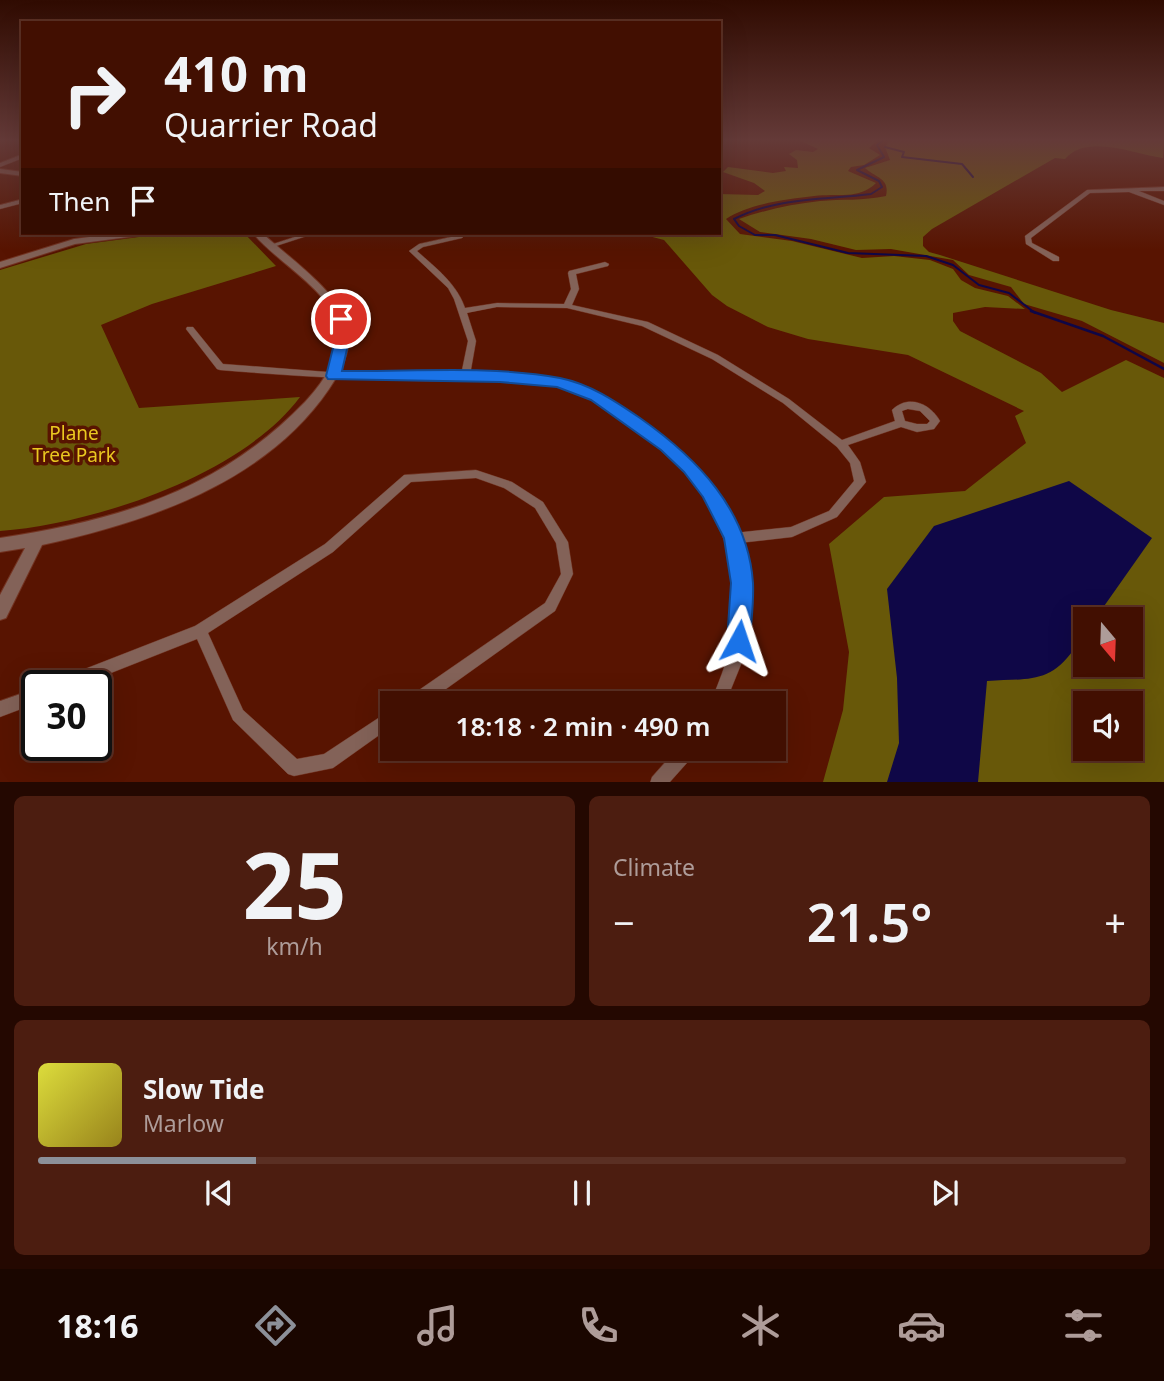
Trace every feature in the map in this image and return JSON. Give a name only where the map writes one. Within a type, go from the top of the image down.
[{"type":"street","points":[[1056,258],[1029,244],[1027,237],[1089,191],[1164,189]]},
{"type":"street","points":[[1130,190],[1164,203]]},
{"type":"street","points":[[0,207],[21,202]]},
{"type":"street","points":[[0,265],[72,237],[104,235]]},
{"type":"street","points":[[0,545],[36,541],[119,520],[187,494],[267,446],[291,426],[333,376],[343,336],[341,319],[331,304],[259,235]]},
{"type":"street","points":[[271,246],[307,235]]},
{"type":"street","points":[[460,237],[421,245],[413,251],[451,287],[463,311],[472,341],[465,378]]},
{"type":"street","points":[[567,306],[575,289],[572,274],[579,269],[605,264]]},
{"type":"street","points":[[463,311],[497,305],[567,306],[645,324],[715,356],[786,401],[841,444],[855,462],[860,482],[833,514],[792,532],[734,538]]},
{"type":"street","points":[[190,329],[220,367],[333,376],[530,379],[559,383],[597,396],[640,424],[691,467],[710,492],[734,538],[742,583],[742,626],[736,657],[722,691]]},
{"type":"street","points":[[841,444],[901,423]]},
{"type":"street","points":[[100,670],[201,631],[329,548],[408,478],[438,474],[476,474],[508,485],[539,505],[562,542],[567,574],[550,607],[430,691]]},
{"type":"street","points":[[0,612],[36,541]]},
{"type":"street","points":[[201,631],[238,715],[294,768],[327,762],[380,725]]},
{"type":"street","points":[[0,709],[21,701]]},
{"type":"street","points":[[658,782],[677,761]]},
{"type":"green space","points":[[736,176],[861,176],[876,183],[855,194],[814,196],[768,203],[726,219],[740,234],[792,241],[862,258],[894,256],[930,260],[953,269],[961,280],[975,288],[1008,296],[1025,309],[985,307],[953,313],[953,321],[960,331],[1041,373],[1062,392],[1126,360],[1164,378],[1164,782],[823,782],[843,710],[849,652],[829,544],[884,497],[965,491],[1026,443],[1015,416],[1024,411],[908,355],[808,339],[768,327],[727,306],[712,295],[664,240],[645,235],[721,235],[721,194],[758,195],[765,191],[754,183]]},
{"type":"green space","points":[[877,176],[1023,176],[932,229],[923,237],[923,246],[929,252],[1111,310],[1164,323],[1164,363],[1082,321],[1024,304],[1011,287],[969,275],[953,260],[891,249],[856,250],[811,239],[760,232],[739,219],[799,204],[886,196],[886,185]]},
{"type":"green space","name":"Plane Tree Park","points":[[154,235],[246,235],[276,266],[152,304],[101,325],[139,408],[300,397],[274,425],[242,450],[163,491],[78,518],[0,531],[0,270],[86,244]]},
{"type":"shaded area","points":[[1069,481],[1152,538],[1103,607],[1073,607],[1073,650],[1065,661],[1046,674],[1036,677],[987,681],[978,782],[887,782],[899,743],[897,678],[887,589],[934,526]]},
{"type":"waterway","points":[[870,176],[879,181],[882,187],[871,194],[784,203],[734,219],[739,226],[755,235],[775,235],[848,253],[926,256],[953,265],[979,285],[1009,293],[1034,312]]},
{"type":"waterway","points":[[1034,312],[1103,336],[1164,369]]},
{"type":"route","points":[[341,319],[341,354],[333,376],[500,377],[559,383],[597,396],[640,424],[691,467],[710,492],[734,538],[742,583],[742,626],[739,641]]}]
